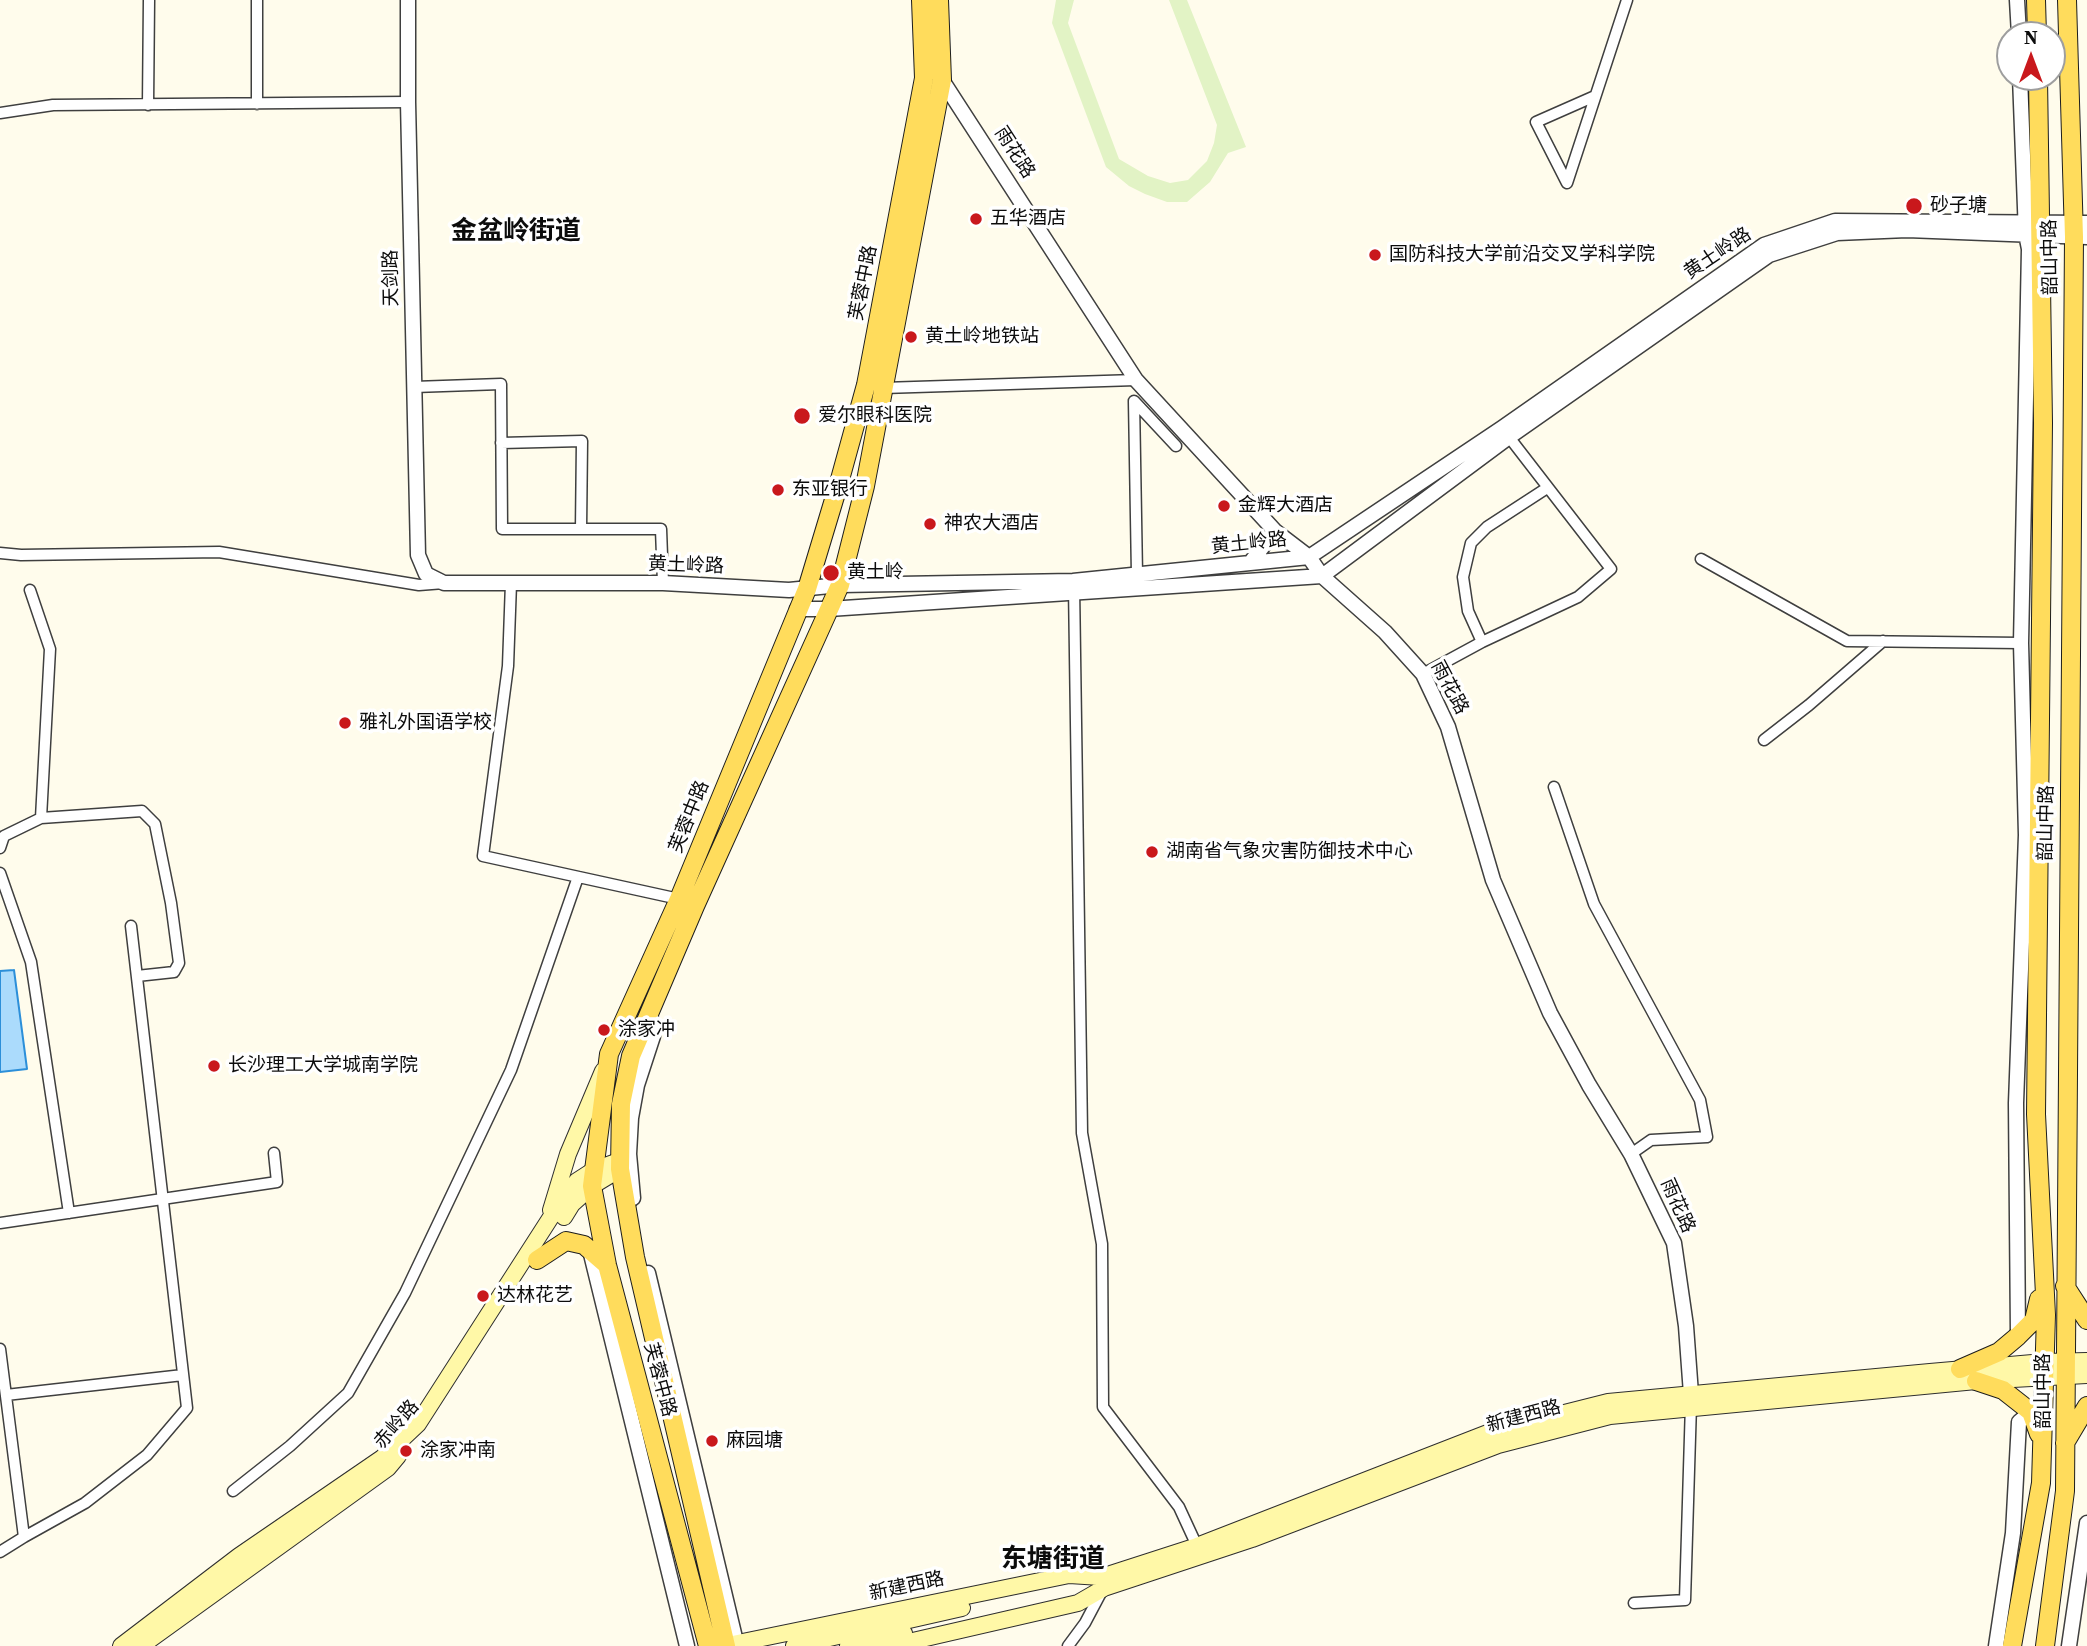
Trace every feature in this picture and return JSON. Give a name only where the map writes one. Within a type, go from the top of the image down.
[{"type":"main road","points":[[908,0],[924,45]]},
{"type":"main road","name":"芙蓉中路","points":[[708,1646],[607,1265],[593,1178],[609,1054],[679,899],[807,589],[866,385],[924,78],[921,0]]},
{"type":"main road","name":"芙蓉中路","points":[[730,1645],[635,1257],[620,1165],[621,1104],[631,1056],[840,585],[865,486],[942,80],[939,0]]},
{"type":"main road","points":[[2036,0],[2037,21]]},
{"type":"main road","name":"韶山中路","points":[[2045,1646],[2065,1491],[2065,1286],[2080,230],[2067,0]]},
{"type":"main road","name":"韶山中路","points":[[2012,1646],[2041,1483],[2043,1446],[2044,1282],[2036,1114],[2043,423],[2034,228],[2038,91]]},
{"type":"main road","name":"赤岭路","points":[[546,1226],[568,1154],[609,1054]]},
{"type":"main road","name":"赤岭路","points":[[121,1646],[239,1556],[382,1458],[418,1424],[576,1181],[593,1178],[620,1165]]},
{"type":"main road","name":"赤岭路","points":[[141,1646],[388,1468],[432,1420],[572,1204],[593,1178]]},
{"type":"main road","points":[[537,1260],[566,1241],[584,1245],[607,1265]]},
{"type":"main road","points":[[1960,1369],[1998,1352],[2034,1320],[2044,1282]]},
{"type":"main road","points":[[2065,1286],[2087,1320]]},
{"type":"main road","points":[[2043,1371],[2065,1369],[2087,1361]]},
{"type":"main road","name":"新建西路","points":[[848,1646],[1102,1582],[1252,1539],[1498,1445],[1610,1416],[1691,1401],[1960,1369],[2043,1371]]},
{"type":"main road","points":[[2065,1369],[2087,1376]]},
{"type":"main road","name":"新建西路","points":[[794,1646],[1102,1582],[1493,1431],[1608,1402],[1691,1401],[1976,1381],[2043,1371]]},
{"type":"main road","points":[[1976,1381],[2003,1390],[2031,1412],[2043,1446]]},
{"type":"main road","points":[[2065,1443],[2087,1405]]},
{"type":"main road","name":"新建西路","points":[[730,1645],[1069,1575],[1102,1582]]},
{"type":"main road","name":"新建西路","points":[[891,1646],[1078,1603],[1102,1582]]},
{"type":"street","points":[[148,104],[149,0]]},
{"type":"street","points":[[257,0],[257,104]]},
{"type":"street","name":"天剑路","points":[[408,0],[418,555],[426,574],[443,583]]},
{"type":"street","points":[[1595,96],[1536,122],[1567,183],[1627,0]]},
{"type":"street","points":[[2017,0],[2018,21]]},
{"type":"street","name":"雨花路","points":[[942,80],[1136,380],[1275,531],[1309,557],[1322,576],[1385,632],[1423,674],[1448,727],[1493,880],[1539,989],[1589,1085],[1631,1154],[1674,1243],[1686,1326],[1691,1401]]},
{"type":"street","points":[[2018,1336],[2016,1102],[2026,835],[2021,643],[2029,249],[2034,228],[2021,91]]},
{"type":"street","points":[[0,113],[53,105],[408,102]]},
{"type":"street","name":"黄土岭路","points":[[797,609],[829,609],[1074,586],[1137,575],[1309,557],[1513,420],[1764,245],[1835,221],[2034,228]]},
{"type":"street","points":[[2034,228],[2080,230]]},
{"type":"street","name":"黄土岭路","points":[[443,583],[663,583],[789,590],[840,585],[1074,586],[1322,576],[1509,437],[1769,255],[1837,233],[2034,228]]},
{"type":"street","points":[[883,388],[1136,380]]},
{"type":"street","points":[[414,387],[501,384],[502,529],[661,529],[663,583]]},
{"type":"street","points":[[1137,575],[1134,401],[1176,446]]},
{"type":"street","points":[[1423,674],[1482,642],[1578,597],[1611,569],[1509,437]]},
{"type":"street","points":[[501,443],[582,441],[581,529]]},
{"type":"street","points":[[1482,642],[1468,611],[1462,577],[1472,543],[1486,527],[1547,488]]},
{"type":"street","points":[[1250,563],[1275,531]]},
{"type":"street","points":[[0,553],[219,552],[419,585],[443,583]]},
{"type":"street","points":[[1701,559],[1847,641],[2021,643]]},
{"type":"street","points":[[510,583],[508,666],[483,856],[679,899]]},
{"type":"street","points":[[1074,586],[1082,1133],[1102,1244],[1103,1408],[1179,1507],[1197,1546]]},
{"type":"street","points":[[30,590],[50,649],[41,818]]},
{"type":"street","points":[[1764,740],[1883,641]]},
{"type":"street","points":[[1554,787],[1594,904],[1700,1100],[1707,1137],[1651,1140],[1631,1154]]},
{"type":"street","points":[[0,848],[4,836],[41,818],[142,811],[155,824],[171,903],[179,963],[174,972],[137,976]]},
{"type":"street","points":[[0,873],[31,962],[69,1213]]},
{"type":"street","points":[[233,1491],[290,1446],[348,1393],[405,1293],[511,1070],[578,877]]},
{"type":"street","points":[[0,1552],[85,1503],[147,1455],[187,1408],[131,926]]},
{"type":"street","points":[[650,1012],[653,1036],[637,1085],[631,1118],[629,1154],[635,1221],[730,1645]]},
{"type":"street","points":[[0,1223],[277,1182],[274,1153]]},
{"type":"street","points":[[590,1250],[687,1646]]},
{"type":"street","points":[[0,1349],[24,1537]]},
{"type":"street","points":[[6,1395],[183,1375]]},
{"type":"street","points":[[1634,1603],[1685,1600],[1691,1401]]},
{"type":"street","points":[[1996,1646],[2013,1532],[2019,1422],[2031,1412]]},
{"type":"street","points":[[2069,1646],[2087,1523]]},
{"type":"street","points":[[1068,1646],[1085,1623],[1102,1582]]},
{"type":"green space","points":[[1056,0],[1074,0],[1068,23],[1119,159],[1148,176],[1170,183],[1188,180],[1207,161],[1217,125],[1169,0],[1187,0],[1246,147],[1228,153],[1210,182],[1187,202],[1167,202],[1145,194],[1129,186],[1106,167],[1052,23]]},
{"type":"water","points":[[14,970],[27,1069],[0,1072],[0,971]]},
{"type":"place","name":"砂子塘","points":[[1914,206]]},
{"type":"place","name":"五华酒店","points":[[976,219]]},
{"type":"place","name":"国防科技大学前沿交叉学科学院","points":[[1375,255]]},
{"type":"place","name":"黄土岭地铁站","points":[[911,337]]},
{"type":"place","name":"爱尔眼科医院","points":[[802,416]]},
{"type":"place","name":"东亚银行","points":[[778,490]]},
{"type":"place","name":"金辉大酒店","points":[[1224,506]]},
{"type":"place","name":"神农大酒店","points":[[930,524]]},
{"type":"place","name":"黄土岭","points":[[831,573]]},
{"type":"place","name":"雅礼外国语学校","points":[[345,723]]},
{"type":"place","name":"湖南省气象灾害防御技术中心","points":[[1152,852]]},
{"type":"place","name":"涂家冲","points":[[604,1030]]},
{"type":"place","name":"长沙理工大学城南学院","points":[[214,1066]]},
{"type":"place","name":"达林花艺","points":[[483,1296]]},
{"type":"place","name":"麻园塘","points":[[712,1441]]},
{"type":"place","name":"涂家冲南","points":[[406,1451]]},
{"type":"district","name":"金盆岭街道","points":[[516,232]]},
{"type":"district","name":"东塘街道","points":[[1053,1560]]}]
